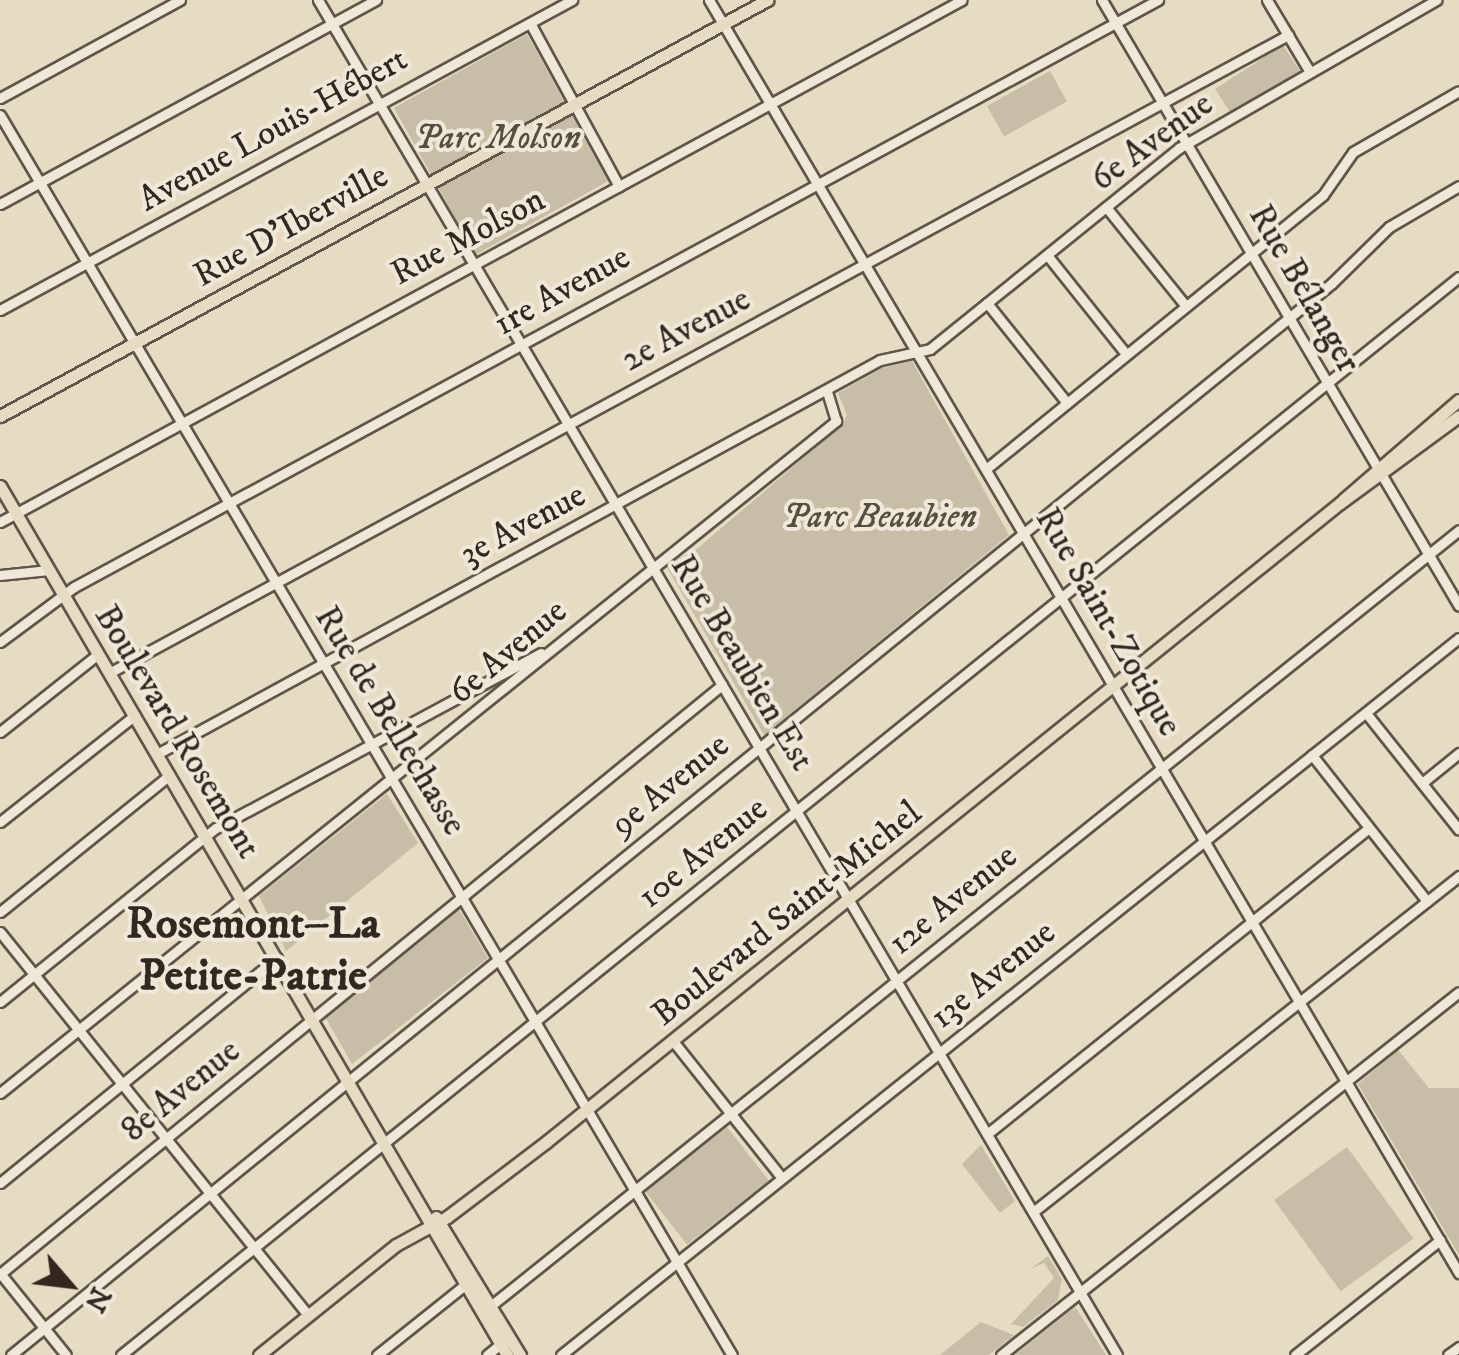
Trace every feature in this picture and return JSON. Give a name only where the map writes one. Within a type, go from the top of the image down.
[{"type":"main road","name":"Rue D'Iberville","points":[[0,416],[767,0]]},
{"type":"main road","name":"Boulevard Saint-Michel","points":[[259,1355],[396,1245],[436,1224],[587,1110],[1340,503],[1459,400]]},
{"type":"main road","name":"Boulevard Saint-Michel","points":[[1380,470],[1459,416]]},
{"type":"main road","name":"Boulevard Rosemont","points":[[0,486],[506,1345],[520,1355]]},
{"type":"main road","name":"Boulevard Rosemont","points":[[436,1224],[466,1284],[486,1309]]},
{"type":"street","points":[[0,98],[180,0]]},
{"type":"street","name":"Rue Beaubien Est","points":[[318,0],[1116,1355]]},
{"type":"street","points":[[0,204],[376,0]]},
{"type":"street","name":"Avenue Louis-Hébert","points":[[0,310],[572,0]]},
{"type":"street","name":"Rue Saint-Zotique","points":[[709,0],[1459,1273]]},
{"type":"street","name":"Rue Molson","points":[[0,522],[962,0]]},
{"type":"street","name":"Rue Bélanger","points":[[1102,0],[1459,606]]},
{"type":"street","name":"1re Avenue","points":[[0,642],[63,593],[1158,0]]},
{"type":"street","points":[[1267,0],[1310,72]]},
{"type":"street","name":"6e Avenue","points":[[917,352],[987,303],[1187,144],[1436,0]]},
{"type":"street","points":[[530,23],[619,186]]},
{"type":"street","name":"2e Avenue","points":[[109,673],[1288,36]]},
{"type":"street","points":[[986,469],[1323,195],[1358,148],[1459,90]]},
{"type":"street","name":"Rue de Bellechasse","points":[[0,115],[732,1355]]},
{"type":"street","name":"9e Avenue","points":[[10,1355],[1290,318],[1389,227],[1459,186]]},
{"type":"street","points":[[1106,207],[1186,306]]},
{"type":"street","points":[[1047,256],[1126,354]]},
{"type":"street","name":"10e Avenue","points":[[120,1355],[537,1024],[1459,277]]},
{"type":"street","points":[[987,303],[1067,403]]},
{"type":"street","name":"3e Avenue","points":[[157,754],[880,360],[917,352]]},
{"type":"street","name":"6e Avenue","points":[[0,1093],[394,781],[836,420],[826,392]]},
{"type":"street","name":"12e Avenue","points":[[486,1309],[1459,530]]},
{"type":"street","points":[[0,575],[49,570]]},
{"type":"street","name":"13e Avenue","points":[[562,1355],[1459,638]]},
{"type":"street","points":[[0,1002],[206,836],[556,645]]},
{"type":"street","points":[[0,732],[98,654]]},
{"type":"street","name":"8e Avenue","points":[[0,1274],[722,684]]},
{"type":"street","points":[[1366,713],[1459,830]]},
{"type":"street","points":[[0,822],[134,714]]},
{"type":"street","points":[[1422,783],[1459,753]]},
{"type":"street","points":[[1312,755],[1427,901]]},
{"type":"street","points":[[0,912],[170,775]]},
{"type":"street","points":[[987,1134],[1369,828]]},
{"type":"street","points":[[1032,1212],[1459,876]]},
{"type":"street","points":[[0,932],[308,1315]]},
{"type":"street","points":[[0,1183],[278,958]]},
{"type":"street","points":[[1001,1355],[1459,992]]},
{"type":"street","points":[[673,1041],[782,1178]]},
{"type":"street","points":[[1296,1355],[1440,1240]]},
{"type":"street","points":[[0,1274],[66,1355]]},
{"type":"street","points":[[378,1355],[466,1284]]},
{"type":"street","points":[[487,1355],[506,1345]]},
{"type":"street","points":[[1448,1355],[1459,1346]]},
{"type":"green space","name":"Parc Molson","points":[[527,34],[608,181],[476,255],[394,108]]},
{"type":"green space","points":[[1283,45],[1300,71],[1232,115],[1215,89]]},
{"type":"green space","points":[[1050,71],[1067,102],[1004,137],[987,106]]},
{"type":"green space","name":"Parc Beaubien","points":[[912,361],[1009,535],[764,735],[666,566],[698,548],[842,425],[847,415],[838,393],[882,368]]},
{"type":"green space","points":[[387,794],[418,843],[286,951],[259,896]]},
{"type":"green space","points":[[457,906],[488,958],[352,1064],[324,1015]]},
{"type":"green space","points":[[1398,1050],[1429,1088],[1459,1088],[1459,1255],[1358,1084]]},
{"type":"green space","points":[[727,1127],[769,1181],[687,1245],[645,1191]]},
{"type":"green space","points":[[981,1145],[1015,1201],[1000,1213],[962,1164]]},
{"type":"green space","points":[[1347,1147],[1413,1238],[1341,1291],[1274,1200]]},
{"type":"green space","points":[[1048,1256],[1062,1279],[1058,1300],[1023,1327],[1011,1324],[1054,1278],[1044,1263],[1030,1269]]},
{"type":"green space","points":[[1074,1308],[1106,1355],[1015,1355]]},
{"type":"green space","points":[[981,1322],[1014,1335],[989,1355],[940,1355]]},
{"type":"district","name":"Rosemont–La Petite-Patrie","points":[[253,951]]}]
